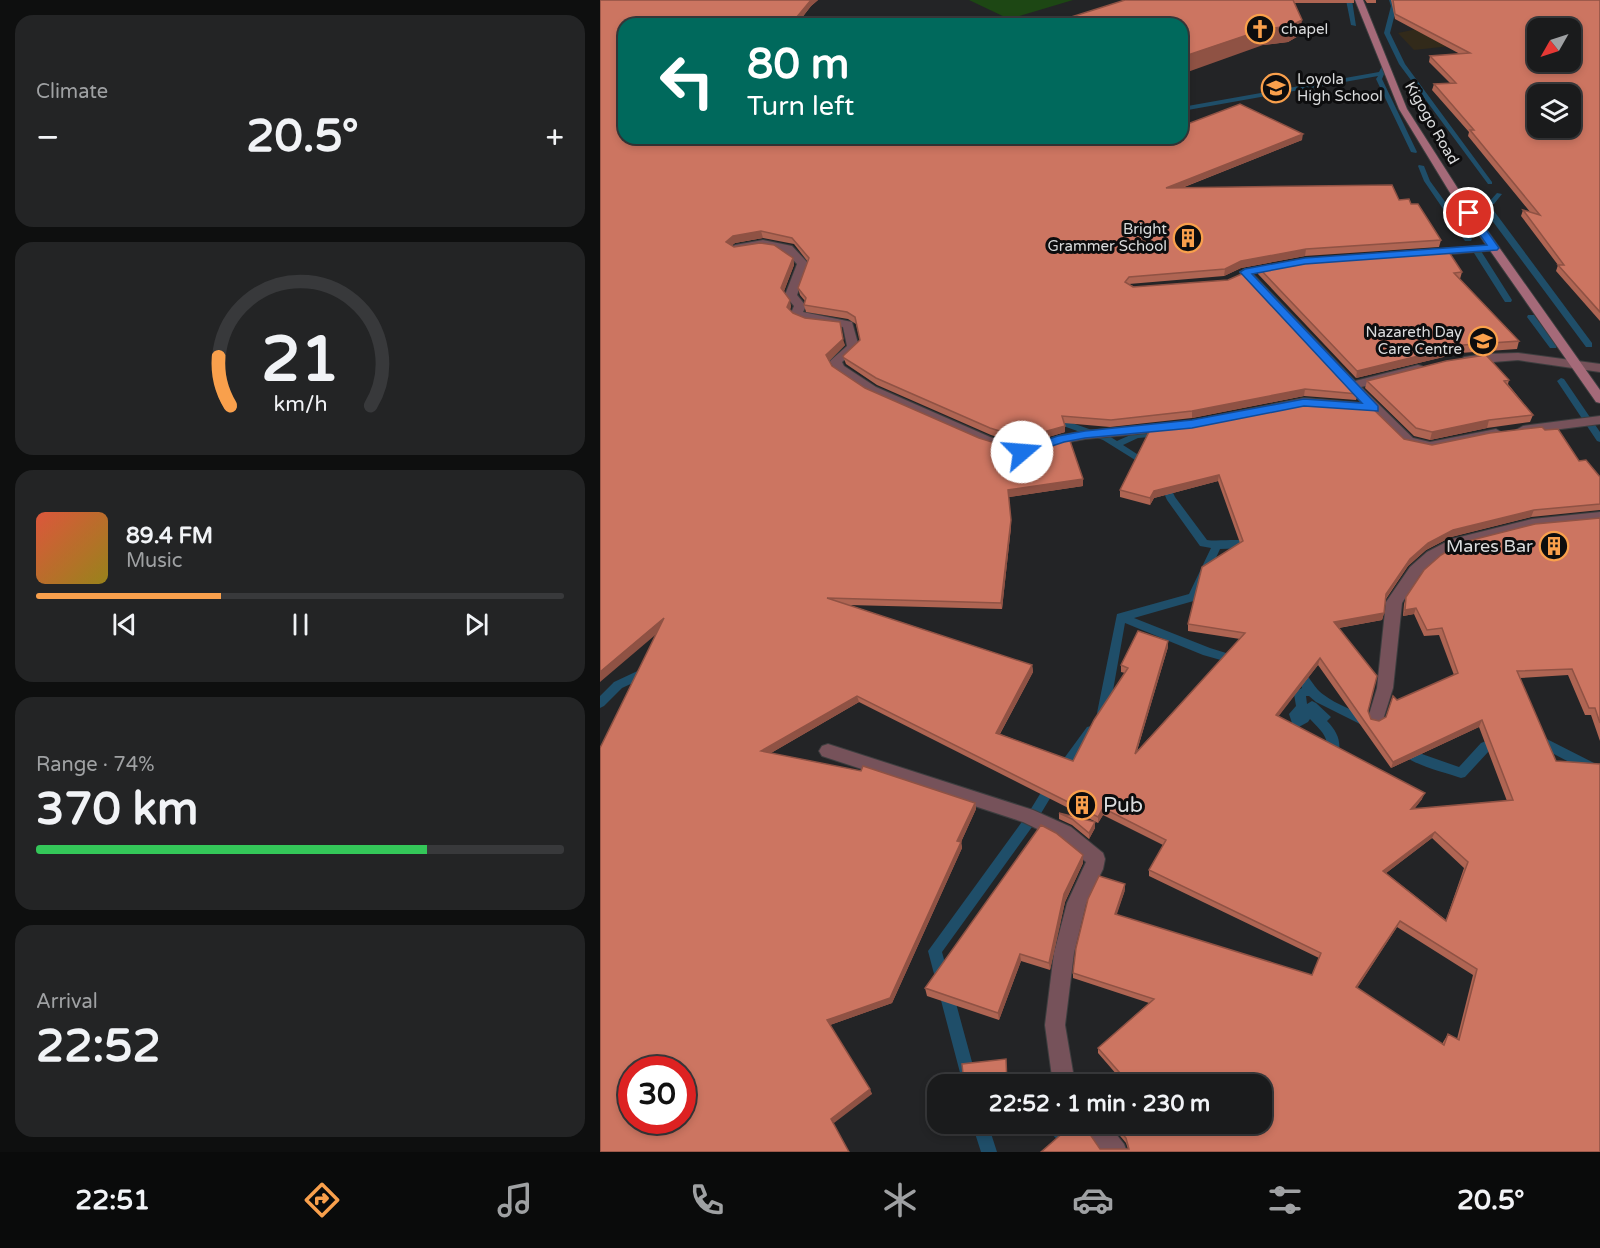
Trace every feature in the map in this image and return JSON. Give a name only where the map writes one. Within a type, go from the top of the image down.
[{"type":"main road","name":"Kigogo Road","points":[[1359,0],[1403,109],[1457,196],[1600,399]]},
{"type":"street","points":[[735,248],[763,243],[788,248],[803,264],[791,295],[800,306],[797,313],[801,317],[848,324],[853,347],[836,361],[839,368],[873,390],[985,440],[1022,452],[1062,439],[1181,425]]},
{"type":"street","points":[[1418,254],[1494,248]]},
{"type":"street","points":[[1245,274],[1374,408],[1409,441],[1430,446],[1487,434],[1600,420]]},
{"type":"street","points":[[1456,362],[1495,355],[1555,360],[1600,368]]},
{"type":"street","points":[[1354,385],[1434,365]]},
{"type":"street","points":[[1201,422],[1304,402],[1374,408]]},
{"type":"street","points":[[1376,718],[1384,688],[1394,602],[1401,588],[1424,563],[1452,544],[1532,524],[1600,517]]},
{"type":"street","points":[[828,751],[947,791],[1033,816],[1086,847],[1096,859],[1094,869],[1077,903],[1064,953],[1055,1024],[1062,1074]]},
{"type":"street","points":[[1102,1134],[1116,1152]]},
{"type":"shaded area","points":[[1431,26],[1469,44],[1414,50],[1398,33]]},
{"type":"green space","points":[[969,0],[1073,0],[1012,18],[1007,18]]},
{"type":"building","points":[[600,0],[811,0],[796,18],[618,18],[618,144],[1188,144],[1188,124],[1240,104],[1303,134],[1166,188],[1392,185],[1399,200],[1409,199],[1411,204],[1418,204],[1441,240],[1306,249],[1241,261],[1225,269],[1129,277],[1125,282],[1133,287],[1228,280],[1244,273],[1358,394],[1305,389],[1192,411],[1111,420],[1062,416],[1065,426],[1022,438],[990,428],[876,378],[844,358],[843,356],[860,340],[855,317],[847,312],[804,305],[806,298],[798,288],[809,258],[792,238],[761,231],[733,236],[726,242],[734,247],[760,243],[774,245],[793,258],[781,288],[790,300],[787,307],[793,313],[805,318],[840,322],[843,339],[826,355],[832,366],[865,388],[979,438],[1021,451],[1069,438],[1083,479],[1008,490],[1011,520],[1001,603],[827,598],[1032,665],[996,733],[1073,761],[1094,720],[1128,668],[1121,665],[1138,631],[1168,641],[1135,754],[1245,633],[1188,624],[1202,567],[1243,541],[1219,475],[1154,491],[1150,498],[1120,490],[1151,428],[1193,423],[1305,402],[1371,407],[1404,439],[1432,445],[1490,433],[1542,427],[1545,430],[1558,429],[1579,461],[1586,460],[1600,477],[1600,504],[1534,510],[1453,530],[1428,543],[1410,559],[1386,594],[1384,613],[1334,622],[1377,676],[1368,711],[1371,719],[1379,721],[1386,717],[1393,696],[1397,700],[1458,673],[1442,628],[1427,630],[1416,608],[1405,610],[1406,597],[1424,570],[1441,555],[1460,543],[1535,524],[1600,518],[1600,723],[1595,708],[1589,708],[1572,669],[1517,671],[1556,761],[1600,764],[1600,1152],[1041,1152],[1062,1134],[1090,1134],[1100,1149],[1129,1149],[1123,1134],[1272,1134],[1272,1074],[1121,1074],[1098,1048],[1154,999],[1073,973],[1076,948],[1088,899],[1099,876],[1125,884],[1115,914],[1312,975],[1321,953],[1149,870],[1166,840],[1103,808],[1098,817],[857,696],[761,751],[861,771],[863,766],[975,803],[957,841],[961,842],[890,998],[827,1020],[870,1089],[831,1119],[849,1152],[600,1152],[600,748],[664,618],[600,672]],"holes":[[[1320,658],[1393,762],[1482,720],[1513,800],[1411,809],[1425,793],[1276,715]],[[1435,832],[1468,862],[1446,921],[1383,871]],[[1400,921],[1477,969],[1459,1040],[1448,1034],[1444,1045],[1356,987]]]},
{"type":"building","points":[[1125,0],[1293,0],[1302,20],[1290,26],[1265,29],[1188,55],[1188,18],[1068,18]]},
{"type":"building","points":[[1393,0],[1600,0],[1600,312],[1558,265],[1564,265],[1523,210],[1540,215],[1470,130],[1474,130],[1434,84],[1456,83],[1430,56],[1470,53],[1395,14]]},
{"type":"building","points":[[1447,249],[1462,272],[1454,273],[1519,341],[1463,345],[1357,371],[1258,267],[1306,259]]},
{"type":"building","points":[[1486,355],[1509,380],[1504,381],[1533,415],[1489,420],[1432,432],[1416,428],[1367,381],[1446,361]]},
{"type":"building","points":[[1059,813],[1095,822],[1089,833],[1072,819]]},
{"type":"building","points":[[1041,825],[1056,833],[1083,855],[1064,894],[1049,963],[1020,954],[998,1013],[925,988]]},
{"type":"building","points":[[1006,1059],[1007,1074],[963,1074],[962,1064]]},
{"type":"waterway","points":[[1349,0],[1354,25]]},
{"type":"waterway","points":[[1392,0],[1394,6],[1387,33],[1402,64],[1490,183]]},
{"type":"waterway","points":[[1381,73],[1384,67]]},
{"type":"waterway","points":[[1188,108],[1381,73]]},
{"type":"waterway","points":[[1381,73],[1379,79],[1414,152]]},
{"type":"waterway","points":[[1421,166],[1427,181],[1468,239]]},
{"type":"waterway","points":[[1492,203],[1499,194]]},
{"type":"waterway","points":[[1491,213],[1589,345]]},
{"type":"waterway","points":[[1478,253],[1508,300]]},
{"type":"waterway","points":[[1531,317],[1553,346]]},
{"type":"waterway","points":[[1561,381],[1600,439]]},
{"type":"waterway","points":[[1052,419],[1106,438],[1148,465]]},
{"type":"waterway","points":[[1120,443],[1136,435],[1162,433]]},
{"type":"waterway","points":[[1164,482],[1170,498],[1204,543],[1217,545]]},
{"type":"waterway","points":[[1217,545],[1251,544]]},
{"type":"waterway","points":[[1121,617],[1193,597],[1217,545]]},
{"type":"waterway","points":[[1103,713],[1121,617]]},
{"type":"waterway","points":[[1121,617],[1207,652],[1235,660]]},
{"type":"waterway","points":[[600,703],[618,685],[646,672]]},
{"type":"waterway","points":[[1296,673],[1304,678],[1310,689]]},
{"type":"waterway","points":[[1306,686],[1310,689]]},
{"type":"waterway","points":[[1310,689],[1320,699],[1364,721]]},
{"type":"waterway","points":[[1310,689],[1300,694],[1302,707],[1295,714],[1297,723],[1304,719],[1312,706],[1325,717],[1314,715],[1333,739],[1331,760]]},
{"type":"waterway","points":[[1061,772],[1091,731]]},
{"type":"waterway","points":[[1537,739],[1592,768]]},
{"type":"waterway","points":[[1403,749],[1415,757],[1461,773],[1485,747],[1499,741]]},
{"type":"waterway","points":[[967,1074],[935,951],[1033,816],[1052,785]]},
{"type":"waterway","points":[[983,1134],[989,1152]]},
{"type":"waterway","points":[[1063,1134],[1080,1152]]},
{"type":"place","name":"chapel","points":[[1260,29]]},
{"type":"place","name":"Loyola High School","points":[[1276,88]]},
{"type":"place","name":"Bright Grammer School","points":[[1188,238]]},
{"type":"place","name":"Nazareth Day Care Centre","points":[[1483,341]]},
{"type":"place","name":"Mares Bar","points":[[1554,546]]},
{"type":"place","name":"Pub","points":[[1082,805]]},
{"type":"route","points":[[1022,452],[1062,439],[1192,424],[1288,404],[1324,402],[1374,408],[1245,272],[1305,261],[1494,248],[1469,213]]}]
